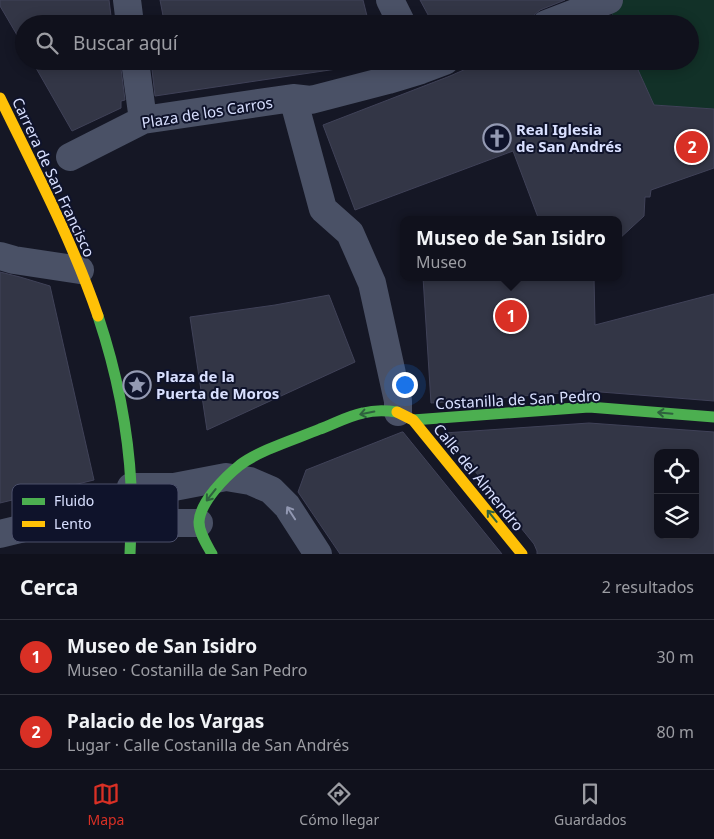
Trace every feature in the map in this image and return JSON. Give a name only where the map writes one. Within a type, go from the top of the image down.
[{"type":"street","points":[[126,0],[128,15]]},
{"type":"street","points":[[390,0],[398,15]]},
{"type":"street","points":[[570,15],[609,0]]},
{"type":"street","points":[[135,70],[143,120]]},
{"type":"street","points":[[302,99],[406,70]]},
{"type":"street","name":"Carrera de San Francisco","points":[[0,98],[62,227],[80,270]]},
{"type":"street","name":"Plaza de los Carros","points":[[70,157],[143,120],[302,99],[324,209],[350,233],[372,283],[398,401],[406,416]]},
{"type":"street","points":[[0,256],[14,260],[80,270],[93,300],[113,369],[127,442],[131,484]]},
{"type":"street","name":"Costanilla de San Pedro","points":[[199,523],[204,504],[226,477],[241,464],[258,454],[362,412],[383,410],[406,416],[589,407],[714,418]]},
{"type":"street","name":"Calle del Almendro","points":[[406,416],[522,554]]},
{"type":"street","points":[[178,486],[226,477],[250,481],[271,490],[287,506],[318,554]]},
{"type":"street","points":[[178,523],[199,523],[201,532],[212,554]]},
{"type":"green space","points":[[610,0],[714,0],[714,109],[654,105],[638,70],[699,70],[699,15],[612,15],[605,2]]},
{"type":"building","points":[[0,0],[109,0],[111,15],[15,15],[15,32],[0,6]]},
{"type":"building","points":[[160,0],[363,0],[367,15],[163,15]]},
{"type":"building","points":[[420,0],[565,0],[540,10],[534,15],[428,15]]},
{"type":"building","points":[[37,70],[121,70],[125,100],[121,101],[121,108],[72,131]]},
{"type":"building","points":[[152,70],[330,70],[155,96]]},
{"type":"building","name":"Real Iglesia de San Andrés","points":[[464,70],[638,70],[654,105],[714,109],[714,168],[651,190],[650,197],[645,197],[644,216],[622,236],[622,216],[537,216],[513,151],[355,210],[323,125]]},
{"type":"building","points":[[0,272],[50,286],[94,480],[78,484],[12,484],[12,500],[0,503]]},
{"type":"building","points":[[423,281],[594,281],[595,325],[714,294],[714,401],[588,391],[431,403]]},
{"type":"building","points":[[329,295],[355,362],[207,430],[190,317]]},
{"type":"building","points":[[589,423],[714,432],[714,554],[537,554],[534,544],[444,433]]},
{"type":"building","points":[[403,432],[502,554],[340,554],[298,492],[306,470]]},
{"type":"traffic: fast","points":[[98,316],[116,378],[127,442],[130,484]]},
{"type":"traffic: fast","points":[[413,420],[589,407],[714,417]]},
{"type":"traffic: fast","points":[[212,554],[200,530],[200,514],[208,498],[227,476],[240,465],[268,450],[352,416],[375,411],[397,412]]},
{"type":"traffic: fast","points":[[130,542],[130,554]]},
{"type":"traffic: slow","points":[[0,98],[65,233],[98,316]]},
{"type":"traffic: slow","points":[[397,412],[413,420],[522,554]]},
{"type":"place","name":"Real Iglesia de San Andrés","points":[[497,138]]},
{"type":"place","name":"Palacio de los Vargas","points":[[692,147]]},
{"type":"place","name":"Museo de San Isidro","points":[[511,316]]},
{"type":"place","name":"Plaza de la Puerta de Moros","points":[[137,385]]}]
